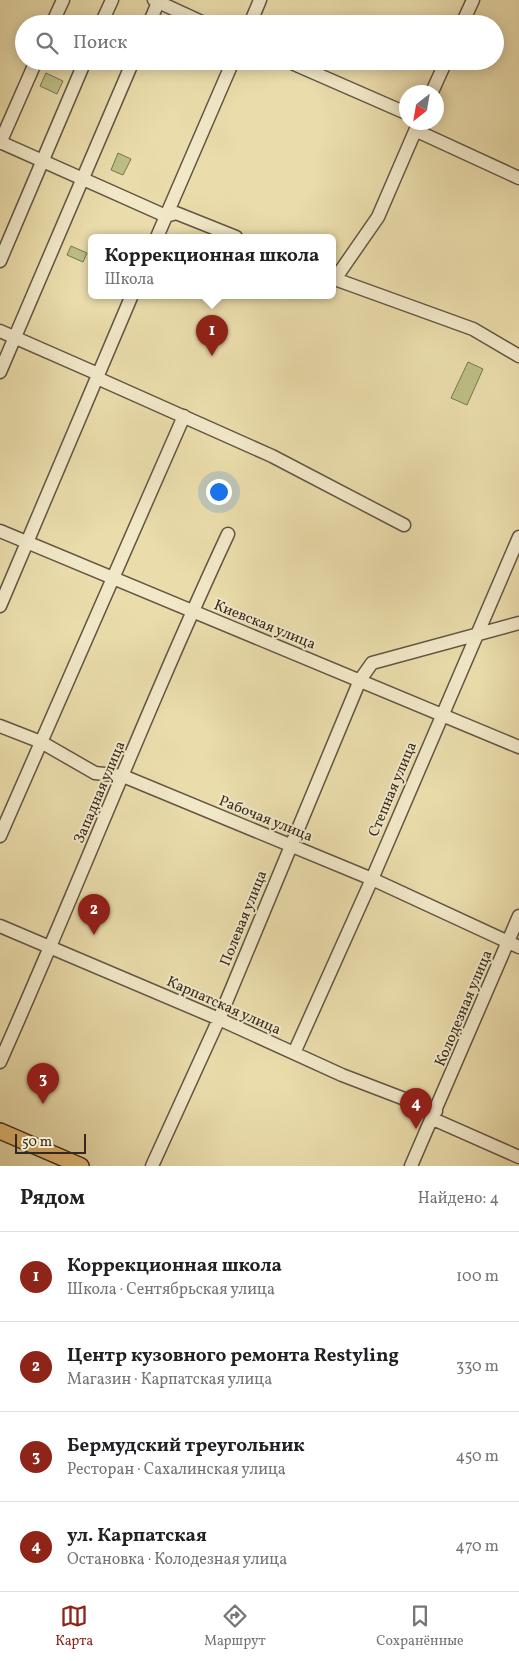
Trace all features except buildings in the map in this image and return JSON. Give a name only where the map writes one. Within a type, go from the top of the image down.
[{"type":"main road","points":[[0,1131],[80,1166]]},
{"type":"street","points":[[56,15],[62,0]]},
{"type":"street","points":[[105,15],[112,0]]},
{"type":"street","points":[[254,15],[260,0]]},
{"type":"street","points":[[466,15],[473,0]]},
{"type":"street","points":[[152,15],[157,1],[187,15]]},
{"type":"street","points":[[32,70],[0,143],[166,216],[176,214],[228,234]]},
{"type":"street","points":[[0,261],[81,70]]},
{"type":"street","points":[[0,372],[129,70]]},
{"type":"street","points":[[158,234],[229,70]]},
{"type":"street","points":[[308,70],[399,110]]},
{"type":"street","points":[[435,85],[442,70]]},
{"type":"street","points":[[336,274],[378,217],[417,130]]},
{"type":"street","points":[[424,130],[519,178]]},
{"type":"street","points":[[336,279],[472,329],[519,356]]},
{"type":"street","points":[[0,606],[130,299]]},
{"type":"street","points":[[0,331],[272,456],[404,524]]},
{"type":"street","points":[[0,836],[184,416]]},
{"type":"street","name":"Киевская улица","points":[[0,531],[27,544],[519,747]]},
{"type":"street","name":"Западная улица","points":[[0,1062],[51,948],[192,612],[228,534]]},
{"type":"street","name":"Степная улица","points":[[294,1053],[372,879],[519,537]]},
{"type":"street","name":"Полевая улица","points":[[152,1166],[219,1019],[360,680],[372,663],[519,623]]},
{"type":"street","name":"Рабочая улица","points":[[0,726],[41,742],[95,773],[123,776],[291,845],[372,879],[513,945]]},
{"type":"street","name":"Колодезная улица","points":[[411,1166],[513,945],[519,916]]},
{"type":"street","name":"Карпатская улица","points":[[0,926],[219,1019],[342,1076],[435,1115],[519,1157]]},
{"type":"green space","points":[[46,73],[63,81],[57,94],[40,86]]},
{"type":"green space","points":[[118,153],[131,159],[123,175],[111,170]]},
{"type":"green space","points":[[71,246],[87,253],[83,262],[67,255]]},
{"type":"green space","points":[[468,362],[483,369],[467,405],[451,398]]},
{"type":"place","name":"Коррекционная школа","points":[[212,356]]},
{"type":"place","name":"Центр кузовного ремонта Restyling","points":[[94,935]]},
{"type":"place","name":"Бермудский треугольник","points":[[43,1104]]},
{"type":"place","name":"ул. Карпатская","points":[[416,1129]]}]
